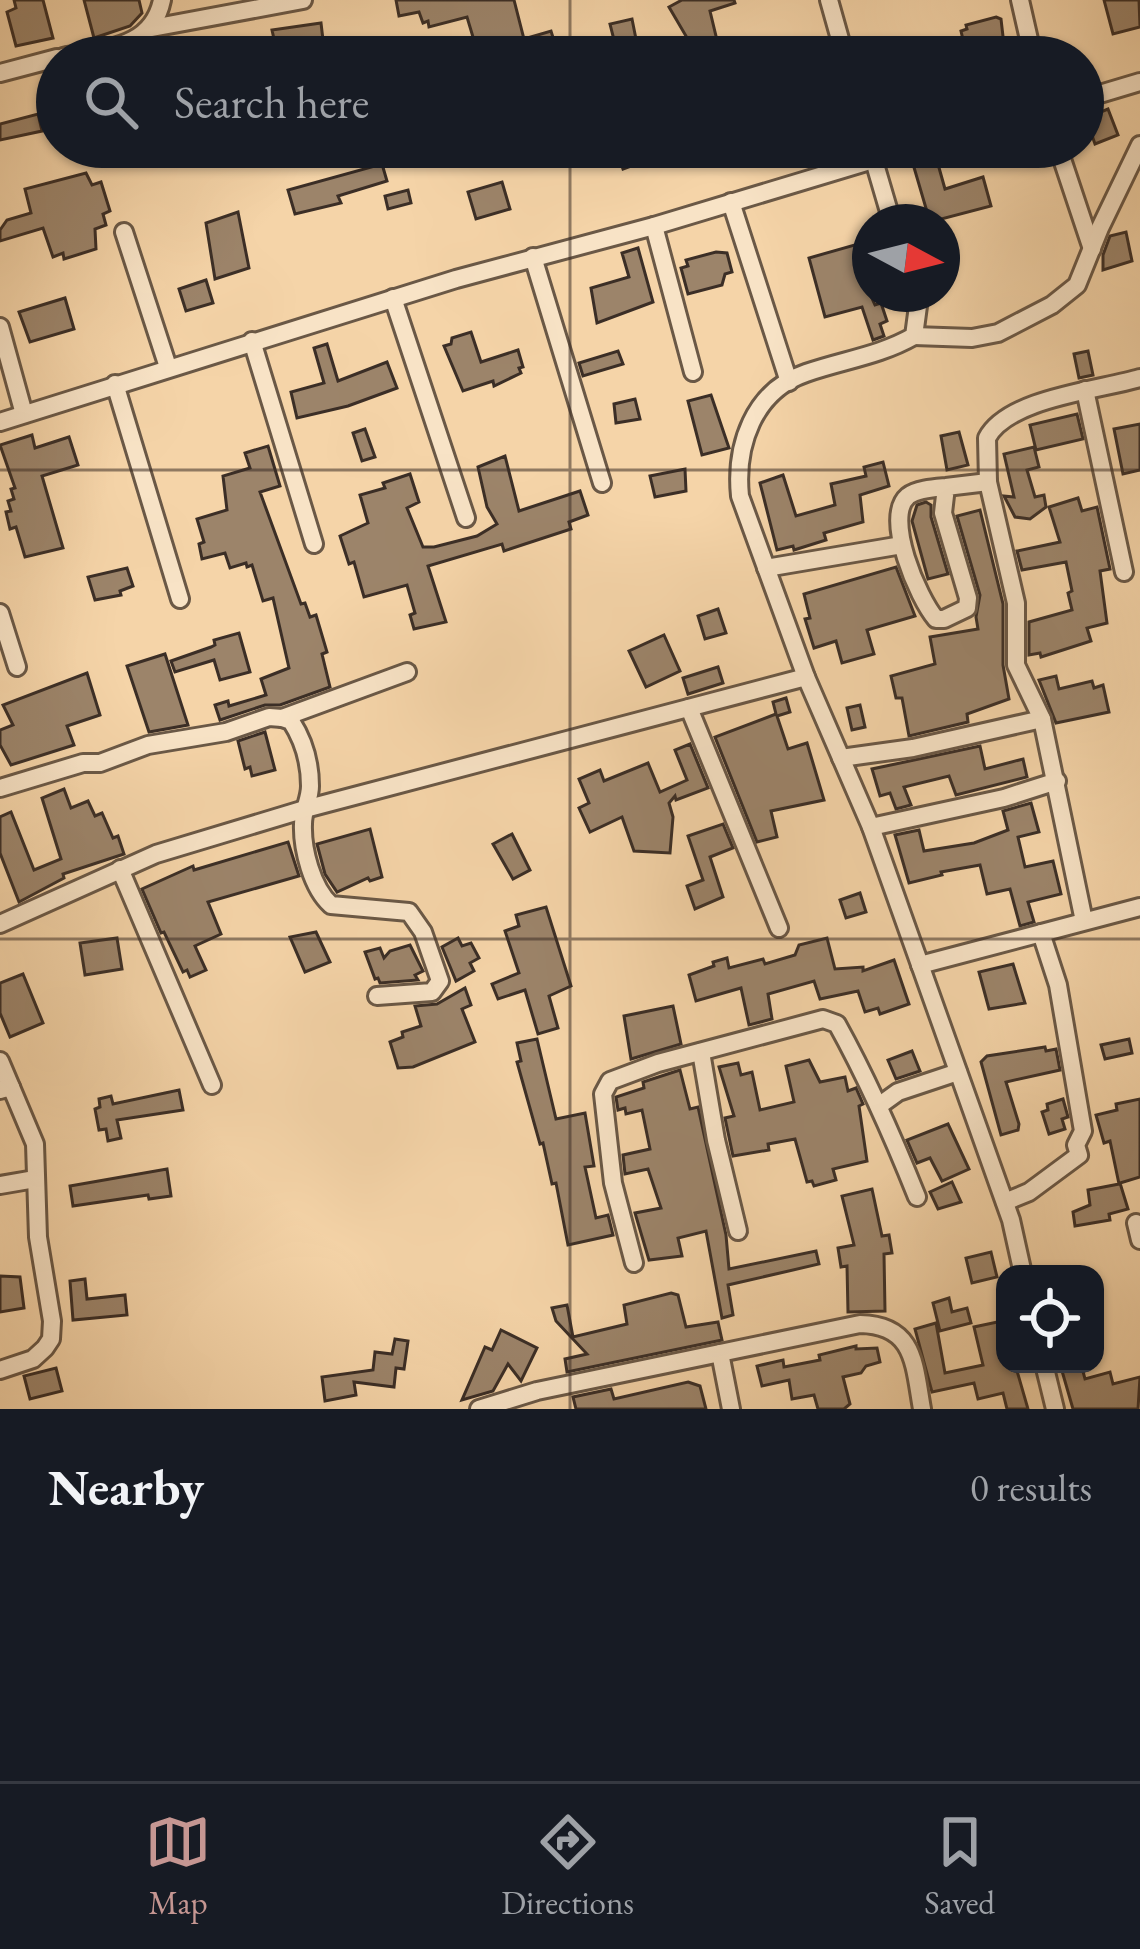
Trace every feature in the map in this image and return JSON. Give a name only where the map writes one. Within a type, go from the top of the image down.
[{"type":"street","points":[[152,28],[162,0]]},
{"type":"street","points":[[140,36],[152,28],[303,0]]},
{"type":"street","points":[[829,0],[839,36]]},
{"type":"street","points":[[1020,0],[1029,36]]},
{"type":"street","points":[[0,73],[36,64]]},
{"type":"street","points":[[1104,93],[1140,82]]},
{"type":"street","points":[[1021,1265],[1005,1202],[871,827],[766,568],[740,496],[738,472],[744,433],[760,407],[801,374],[879,354],[914,336],[972,338],[998,333],[1077,286],[1140,145]]},
{"type":"street","points":[[0,422],[394,298],[653,226],[828,168]]},
{"type":"street","points":[[876,168],[887,204]]},
{"type":"street","points":[[1065,168],[1092,250]]},
{"type":"street","points":[[731,202],[789,382]]},
{"type":"street","points":[[653,226],[693,372]]},
{"type":"street","points":[[124,232],[168,367]]},
{"type":"street","points":[[533,257],[602,483]]},
{"type":"street","points":[[394,298],[466,518]]},
{"type":"street","points":[[914,336],[917,312]]},
{"type":"street","points":[[0,327],[24,414]]},
{"type":"street","points":[[251,341],[314,544]]},
{"type":"street","points":[[1084,921],[1042,719],[1016,665],[1016,603],[988,482],[986,437],[992,428],[1045,401],[1140,378]]},
{"type":"street","points":[[115,384],[180,599]]},
{"type":"street","points":[[1085,390],[1124,572]]},
{"type":"street","points":[[946,487],[943,513],[968,598],[967,608],[936,619],[916,587],[902,545],[899,519],[904,500],[917,492],[946,487],[988,482]]},
{"type":"street","points":[[766,568],[902,545]]},
{"type":"street","points":[[0,613],[17,668]]},
{"type":"street","points":[[282,718],[407,672]]},
{"type":"street","points":[[0,924],[157,854],[305,809],[806,676]]},
{"type":"street","points":[[689,708],[779,928]]},
{"type":"street","points":[[0,788],[100,763],[148,745],[226,733],[269,717],[290,721],[308,758],[307,854],[324,900],[331,905],[409,912],[423,932],[440,982],[439,988],[419,994],[377,996]]},
{"type":"street","points":[[841,758],[913,748],[1042,719]]},
{"type":"street","points":[[871,827],[1057,781]]},
{"type":"street","points":[[120,869],[212,1085]]},
{"type":"street","points":[[920,965],[1140,908]]},
{"type":"street","points":[[1005,1202],[1029,1192],[1079,1155],[1076,1144],[1083,1131],[1058,986],[1041,933]]},
{"type":"street","points":[[634,1263],[613,1183],[604,1089],[618,1076],[831,1020],[880,1105],[917,1197]]},
{"type":"street","points":[[701,1052],[738,1232]]},
{"type":"street","points":[[0,1061],[6,1089],[34,1144],[38,1237],[52,1321],[51,1339],[33,1359],[0,1370]]},
{"type":"street","points":[[880,1105],[898,1092],[958,1072]]},
{"type":"street","points":[[0,1185],[35,1179]]},
{"type":"street","points":[[478,1409],[539,1400],[720,1353],[860,1324],[883,1324],[900,1334],[907,1348],[922,1409]]},
{"type":"street","points":[[720,1353],[731,1409]]},
{"type":"street","points":[[1046,1373],[1054,1409]]},
{"type":"building","points":[[14,0],[43,0],[52,36],[36,36],[36,42],[16,46],[7,12],[16,8]]},
{"type":"building","points":[[84,0],[139,0],[142,13],[130,26],[93,36]]},
{"type":"building","points":[[396,0],[514,0],[523,36],[473,36],[467,17],[429,27],[419,12],[399,16]]},
{"type":"building","points":[[682,0],[735,3],[710,11],[716,36],[686,36],[669,7]]},
{"type":"building","points":[[1104,0],[1139,0],[1140,27],[1113,34]]},
{"type":"building","points":[[996,17],[1001,19],[1003,36],[962,36],[966,25]]},
{"type":"building","points":[[632,19],[635,36],[613,36],[610,24]]},
{"type":"building","points":[[321,23],[323,36],[273,36],[272,30]]},
{"type":"building","points":[[1108,109],[1118,135],[1104,140],[1104,111]]},
{"type":"building","points":[[36,115],[36,132],[0,140],[0,124]]},
{"type":"building","points":[[368,168],[383,168],[387,181],[338,196],[341,203],[295,214],[288,190]]},
{"type":"building","points":[[914,168],[939,168],[945,189],[983,177],[991,206],[960,214],[960,204],[925,204]]},
{"type":"building","points":[[86,173],[92,185],[101,182],[110,211],[103,214],[106,225],[95,229],[96,249],[64,259],[63,253],[53,257],[43,228],[0,241],[7,220],[31,213],[25,189]]},
{"type":"building","points":[[502,182],[510,209],[476,219],[468,192]]},
{"type":"building","points":[[408,190],[411,203],[388,209],[385,196]]},
{"type":"building","points":[[238,212],[249,268],[215,279],[206,223]]},
{"type":"building","points":[[1126,232],[1132,261],[1103,270],[1110,236]]},
{"type":"building","points":[[852,246],[852,310],[825,317],[809,258]]},
{"type":"building","points":[[638,248],[653,302],[597,323],[591,288],[629,277],[622,253]]},
{"type":"building","points":[[727,253],[732,272],[725,274],[722,285],[688,294],[681,268],[688,266],[686,260]]},
{"type":"building","points":[[206,280],[213,303],[186,311],[179,289]]},
{"type":"building","points":[[65,298],[74,329],[30,342],[19,312]]},
{"type":"building","points":[[864,312],[884,312],[887,321],[880,324],[884,336],[873,340]]},
{"type":"building","points":[[471,332],[481,362],[518,350],[521,373],[494,386],[493,381],[463,391],[444,346]]},
{"type":"building","points":[[327,344],[338,381],[387,362],[397,388],[297,418],[291,392],[324,383],[314,348]]},
{"type":"building","points":[[618,351],[623,364],[583,376],[579,363]]},
{"type":"building","points":[[1088,351],[1093,375],[1079,378],[1074,354]]},
{"type":"building","points":[[711,395],[729,448],[702,455],[688,401]]},
{"type":"building","points":[[635,399],[640,419],[616,423],[614,404]]},
{"type":"building","points":[[1077,414],[1083,439],[1036,450],[1030,425]]},
{"type":"building","points":[[1140,424],[1140,470],[1123,474],[1114,429]]},
{"type":"building","points":[[365,429],[375,457],[362,461],[353,433]]},
{"type":"building","points":[[959,432],[968,465],[947,470],[941,436]]},
{"type":"building","points":[[32,435],[35,448],[69,437],[78,465],[42,476],[63,548],[25,557],[6,512],[11,511],[8,501],[14,499],[11,489],[15,488],[0,445]]},
{"type":"building","points":[[268,446],[280,486],[260,492],[301,604],[305,603],[310,617],[316,615],[327,652],[322,654],[330,687],[220,720],[215,705],[228,701],[229,706],[266,695],[261,679],[289,668],[273,598],[263,601],[252,565],[230,568],[225,553],[202,559],[199,544],[204,542],[197,519],[227,510],[223,476],[250,468],[245,453]]},
{"type":"building","points":[[1034,447],[1039,467],[1027,470],[1035,497],[1044,495],[1046,507],[1030,519],[1015,517],[1004,496],[1014,497],[1004,454]]},
{"type":"building","points":[[505,456],[519,511],[580,491],[588,515],[569,522],[571,529],[504,551],[502,544],[428,566],[446,622],[414,629],[407,585],[364,597],[340,536],[368,523],[360,495],[410,474],[419,502],[407,508],[423,547],[477,536],[497,524],[487,507],[478,467]]},
{"type":"building","points":[[883,462],[889,486],[860,495],[863,522],[824,533],[826,540],[777,550],[760,483],[783,475],[796,516],[835,505],[831,484],[866,476],[864,467]]},
{"type":"building","points":[[685,469],[686,491],[655,497],[650,476]]},
{"type":"building","points":[[1078,498],[1082,511],[1097,507],[1110,569],[1100,571],[1107,623],[1087,628],[1091,641],[1041,657],[1040,653],[1029,655],[1029,622],[1072,610],[1068,593],[1072,591],[1066,562],[1022,570],[1017,551],[1060,542],[1049,507]]},
{"type":"building","points":[[917,505],[931,505],[948,574],[928,579],[912,521]]},
{"type":"building","points":[[980,510],[1003,604],[1003,665],[1009,699],[967,714],[968,722],[909,736],[902,698],[896,698],[891,676],[935,664],[930,637],[978,629],[980,595],[957,516]]},
{"type":"building","points":[[896,567],[915,616],[867,630],[874,654],[842,663],[836,641],[814,648],[804,594]]},
{"type":"building","points":[[127,568],[133,586],[120,591],[121,595],[95,600],[88,577]]},
{"type":"building","points":[[718,609],[726,633],[705,639],[698,616]]},
{"type":"building","points":[[239,633],[250,672],[220,680],[214,660],[175,672],[171,661]]},
{"type":"building","points":[[664,635],[680,671],[646,687],[629,651]]},
{"type":"building","points":[[165,654],[188,725],[149,732],[127,666]]},
{"type":"building","points":[[718,667],[723,683],[688,694],[683,678]]},
{"type":"building","points":[[87,673],[100,715],[67,726],[74,745],[11,765],[0,745],[0,730],[13,725],[3,705]]},
{"type":"building","points":[[1056,676],[1059,689],[1092,681],[1094,688],[1103,685],[1109,712],[1056,723],[1039,680]]},
{"type":"building","points":[[786,698],[790,712],[777,716],[788,749],[807,743],[824,800],[771,811],[777,837],[757,842],[715,737],[776,714],[773,702]]},
{"type":"building","points":[[860,705],[865,727],[852,730],[847,708]]},
{"type":"building","points":[[265,732],[275,770],[252,776],[250,767],[245,769],[238,741]]},
{"type":"building","points":[[690,744],[708,788],[676,800],[675,796],[669,803],[673,817],[670,853],[634,851],[622,817],[590,832],[579,808],[589,803],[579,779],[600,770],[604,781],[648,763],[660,792],[687,780],[675,750]]},
{"type":"building","points":[[980,746],[985,769],[1023,759],[1027,777],[956,795],[949,776],[904,787],[911,805],[896,809],[890,793],[880,796],[872,769]]},
{"type":"building","points":[[64,789],[71,808],[88,801],[95,816],[102,813],[124,854],[63,874],[64,878],[19,902],[0,853],[0,817],[11,812],[34,870],[61,859],[42,798]]},
{"type":"building","points":[[1031,803],[1039,832],[1018,837],[1025,867],[1053,861],[1061,894],[1028,902],[1034,922],[1020,926],[1010,889],[987,894],[980,865],[909,883],[895,835],[919,830],[924,851],[974,843],[1008,830],[1003,811]]},
{"type":"building","points":[[723,824],[733,848],[710,857],[723,897],[695,909],[687,886],[703,880],[688,836]]},
{"type":"building","points":[[370,829],[382,877],[337,892],[325,874],[317,844]]},
{"type":"building","points":[[512,834],[530,870],[513,879],[493,844]]},
{"type":"building","points":[[288,842],[299,876],[208,902],[221,934],[195,946],[206,970],[190,977],[187,970],[183,972],[142,889],[193,866],[194,870]]},
{"type":"building","points":[[860,893],[866,912],[846,918],[840,900]]},
{"type":"building","points":[[546,907],[571,986],[549,996],[558,1028],[538,1034],[525,990],[498,999],[492,984],[519,973],[505,931],[519,926],[516,915]]},
{"type":"building","points":[[316,932],[330,962],[305,972],[290,937]]},
{"type":"building","points":[[117,938],[122,969],[85,975],[80,943]]},
{"type":"building","points":[[458,938],[462,946],[471,943],[479,958],[470,963],[474,971],[456,981],[442,947]]},
{"type":"building","points":[[827,938],[835,969],[863,967],[863,971],[894,960],[909,1004],[880,1014],[878,1008],[865,1012],[858,991],[820,999],[814,981],[768,994],[772,1019],[749,1025],[741,988],[696,1001],[689,975],[714,966],[713,962],[727,958],[729,968],[763,959],[765,964],[795,955],[799,945]]},
{"type":"building","points":[[410,945],[423,971],[415,975],[418,980],[380,983],[375,979],[365,952],[380,948],[384,958]]},
{"type":"building","points":[[1013,964],[1025,1003],[989,1009],[979,972]]},
{"type":"building","points":[[23,974],[43,1023],[10,1037],[0,1013],[0,983]]},
{"type":"building","points":[[465,988],[471,1005],[462,1009],[475,1042],[413,1067],[398,1068],[390,1042],[421,1026],[415,1006],[437,1004]]},
{"type":"building","points":[[673,1006],[681,1044],[631,1059],[624,1016]]},
{"type":"building","points":[[537,1039],[556,1119],[585,1113],[594,1166],[585,1167],[596,1218],[608,1215],[613,1235],[568,1245],[556,1183],[552,1184],[517,1062],[521,1061],[517,1043]]},
{"type":"building","points":[[1129,1039],[1132,1053],[1105,1059],[1101,1045]]},
{"type":"building","points":[[1045,1047],[1046,1051],[1056,1049],[1060,1070],[1006,1082],[1019,1124],[1018,1130],[1001,1135],[981,1062],[987,1056]]},
{"type":"building","points":[[912,1051],[920,1071],[896,1079],[888,1060]]},
{"type":"building","points":[[809,1060],[820,1082],[845,1077],[848,1091],[856,1088],[863,1104],[859,1106],[867,1161],[833,1169],[836,1180],[814,1186],[807,1182],[795,1139],[768,1144],[769,1150],[733,1156],[725,1118],[734,1116],[719,1067],[738,1063],[741,1075],[752,1072],[760,1110],[794,1102],[786,1066]]},
{"type":"building","points":[[680,1070],[690,1109],[698,1107],[729,1269],[816,1251],[819,1264],[728,1285],[733,1315],[722,1318],[706,1231],[678,1238],[682,1256],[649,1260],[635,1213],[661,1208],[648,1169],[625,1174],[623,1155],[650,1149],[642,1110],[626,1114],[625,1108],[618,1110],[616,1097]]},
{"type":"building","points":[[179,1090],[183,1110],[117,1120],[121,1138],[108,1141],[106,1129],[99,1130],[95,1109],[100,1107],[99,1099],[111,1096],[113,1104]]},
{"type":"building","points":[[1063,1099],[1068,1117],[1062,1119],[1065,1129],[1049,1134],[1042,1112],[1048,1110],[1047,1104]]},
{"type":"building","points":[[1140,1099],[1140,1177],[1120,1183],[1128,1209],[1109,1214],[1110,1220],[1075,1226],[1073,1212],[1090,1205],[1088,1190],[1119,1184],[1110,1141],[1104,1143],[1096,1115]]},
{"type":"building","points":[[948,1124],[969,1169],[942,1181],[930,1158],[917,1163],[907,1140]]},
{"type":"building","points":[[167,1169],[171,1196],[73,1206],[70,1186]]},
{"type":"building","points":[[952,1182],[961,1202],[938,1209],[930,1192]]},
{"type":"building","points":[[872,1189],[882,1236],[889,1235],[892,1253],[884,1254],[885,1311],[848,1312],[847,1266],[841,1267],[838,1248],[854,1245],[842,1196]]},
{"type":"building","points":[[991,1252],[996,1277],[972,1283],[966,1258]]},
{"type":"building","points":[[0,1276],[20,1277],[24,1308],[0,1312]]},
{"type":"building","points":[[85,1279],[87,1299],[125,1295],[127,1315],[73,1320],[70,1281]]},
{"type":"building","points":[[678,1295],[686,1327],[718,1322],[722,1340],[567,1372],[565,1359],[587,1354],[556,1321],[552,1308],[567,1305],[573,1337],[627,1324],[624,1305]]},
{"type":"building","points":[[949,1298],[952,1312],[967,1308],[971,1323],[940,1331],[933,1303]]},
{"type":"building","points":[[996,1322],[996,1373],[1018,1373],[1028,1409],[1007,1409],[1003,1393],[978,1399],[974,1383],[932,1392],[915,1329],[936,1323],[945,1373],[983,1365],[974,1327]]},
{"type":"building","points":[[501,1330],[537,1348],[521,1381],[508,1364],[493,1391],[462,1400],[485,1347],[492,1350]]},
{"type":"building","points":[[395,1339],[408,1341],[404,1369],[396,1368],[394,1387],[354,1382],[356,1395],[325,1401],[322,1377],[373,1370],[375,1352],[392,1354]]},
{"type":"building","points":[[856,1346],[877,1348],[880,1362],[843,1377],[850,1404],[844,1409],[818,1409],[814,1395],[792,1399],[789,1380],[762,1386],[757,1366],[820,1360],[819,1355]]},
{"type":"building","points":[[56,1368],[62,1391],[30,1399],[24,1376]]},
{"type":"building","points":[[1110,1372],[1113,1384],[1140,1377],[1138,1409],[1073,1409],[1063,1373],[1083,1373],[1085,1379]]},
{"type":"building","points":[[688,1382],[700,1386],[706,1409],[576,1409],[573,1397],[611,1389],[614,1399]]}]
